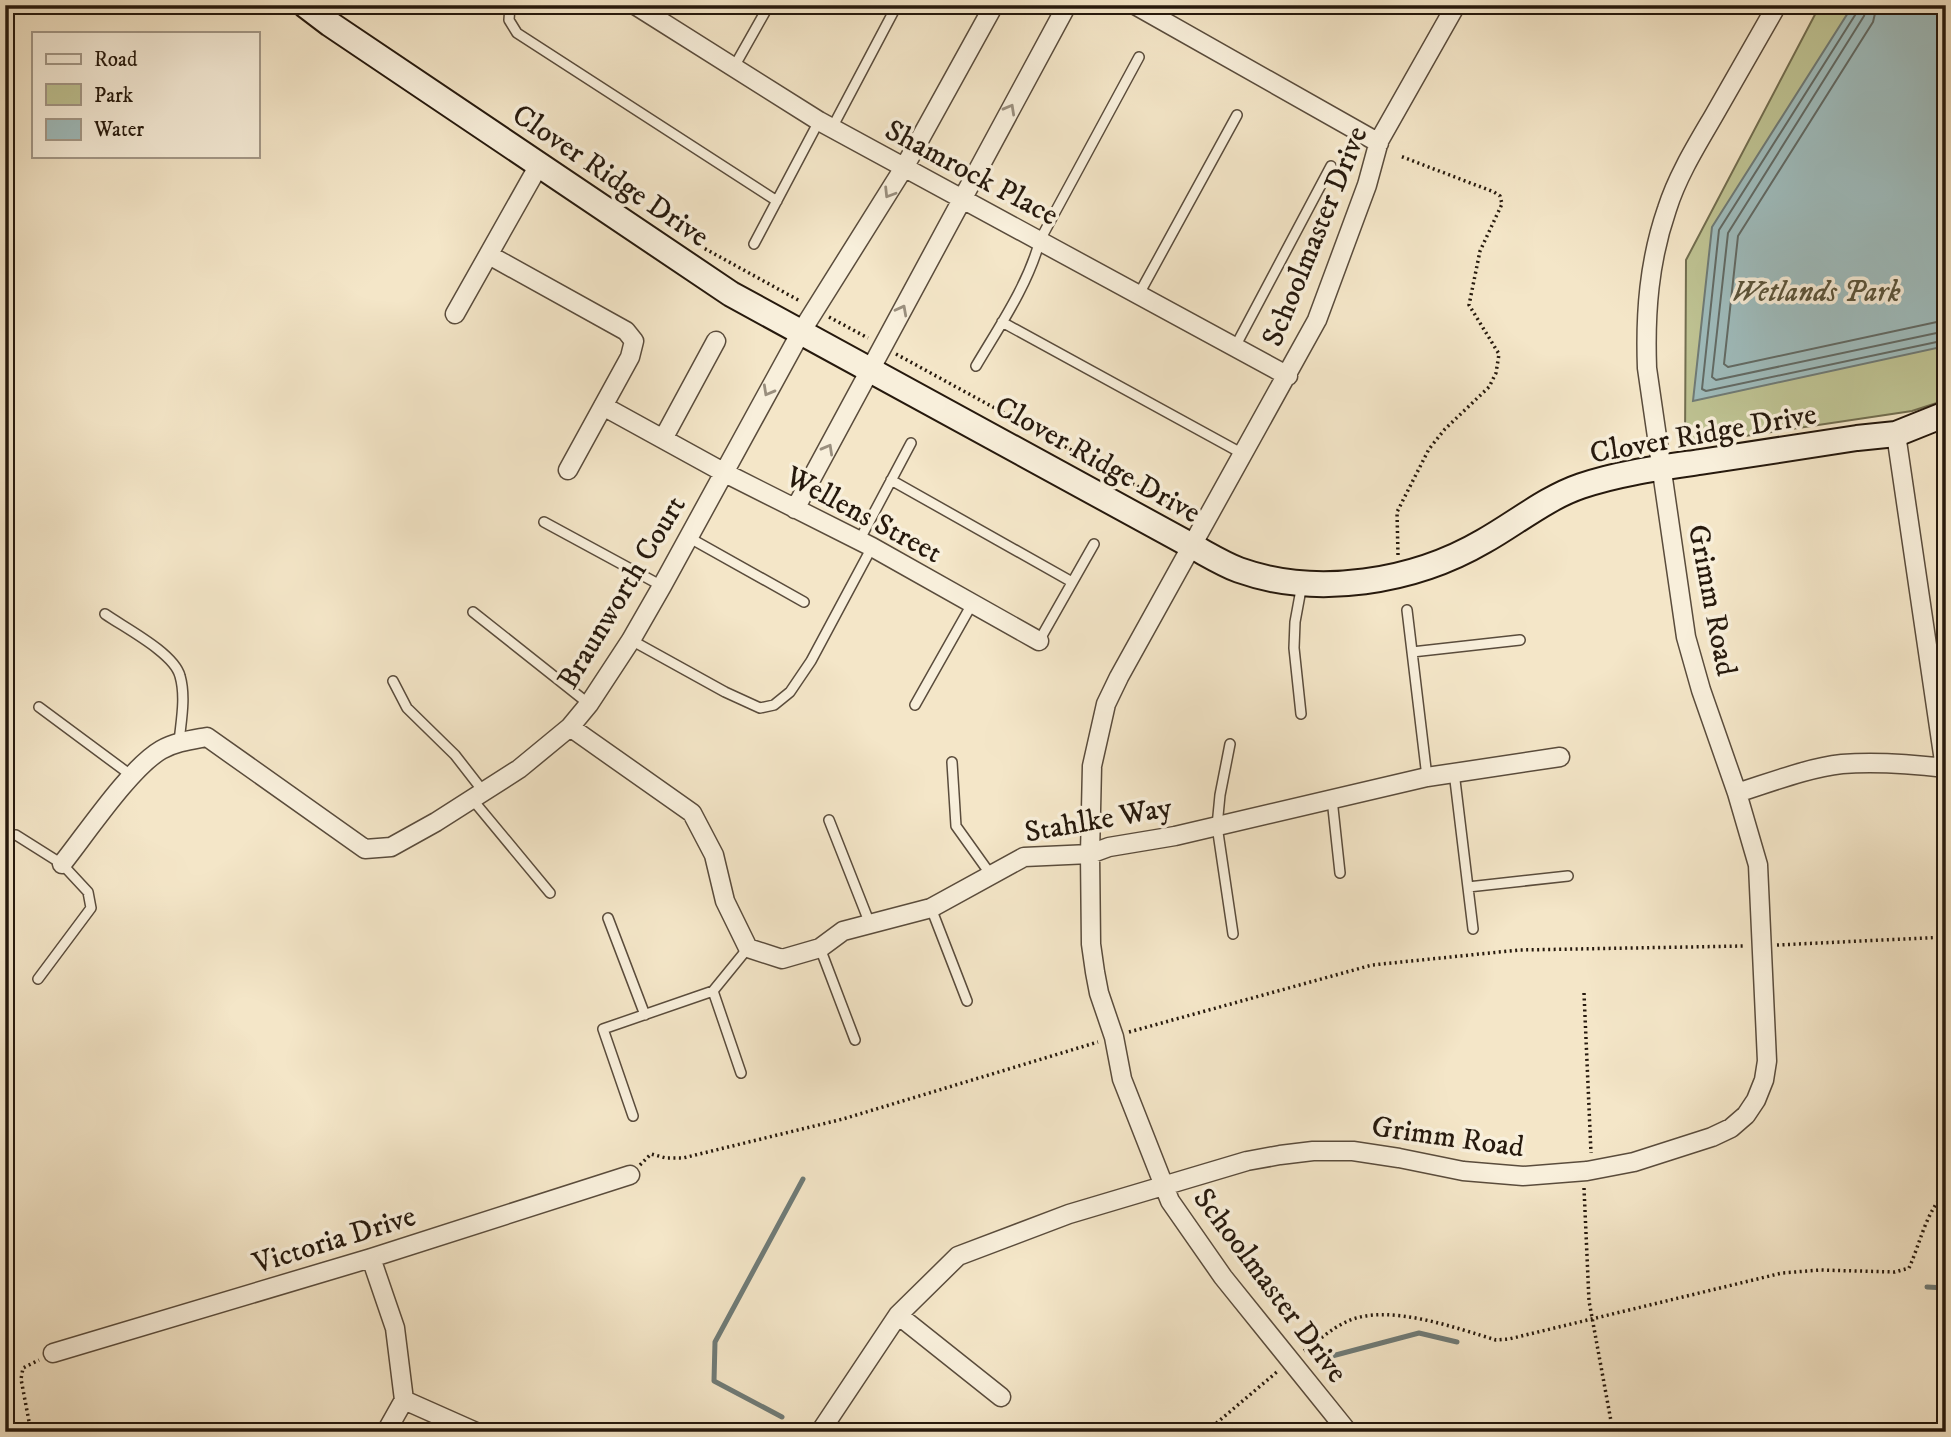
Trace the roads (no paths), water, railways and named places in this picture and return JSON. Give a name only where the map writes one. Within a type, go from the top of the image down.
[{"type":"street","name":"Clover Ridge Drive","points":[[305,5],[731,294],[1192,546],[1238,570],[1276,580],[1370,582],[1408,573],[1447,560],[1483,542],[1543,504],[1578,487],[1618,475],[1896,434],[1946,414]]},
{"type":"street","name":"Braunworth Court","points":[[62,864],[132,776],[159,751],[179,742],[207,737],[365,849],[391,847],[519,769],[570,727],[589,704],[631,640],[801,332],[905,166],[994,5]]},
{"type":"street","points":[[795,509],[1067,5]]},
{"type":"street","points":[[1135,5],[1379,144]]},
{"type":"street","name":"Schoolmaster Drive","points":[[1348,1432],[1223,1277],[1170,1201],[1122,1079],[1114,1037],[1099,993],[1091,944],[1092,766],[1106,704],[1317,320],[1367,185],[1379,144],[1456,5]]},
{"type":"street","name":"Grimm Road","points":[[820,1432],[898,1315],[958,1256],[1069,1214],[1247,1161],[1313,1151],[1353,1152],[1463,1171],[1503,1174],[1556,1175],[1587,1171],[1634,1162],[1712,1137],[1731,1128],[1746,1115],[1764,1080],[1767,1061],[1758,865],[1738,793],[1701,691],[1686,637],[1647,368],[1646,335],[1648,289],[1655,248],[1667,206],[1692,153],[1777,5]]},
{"type":"street","name":"Shamrock Place","points":[[638,6],[825,125],[1288,376]]},
{"type":"street","points":[[455,314],[539,165]]},
{"type":"street","points":[[489,255],[626,331],[634,341],[629,357],[568,470]]},
{"type":"street","points":[[663,439],[716,341]]},
{"type":"street","name":"Wellens Street","points":[[603,405],[723,472],[865,544],[1039,641]]},
{"type":"street","points":[[1738,793],[1799,773],[1841,764],[1885,763],[1945,768],[1896,434]]},
{"type":"street","points":[[570,727],[692,813],[714,855],[725,901],[748,948]]},
{"type":"street","name":"Stahlke Way","points":[[748,948],[782,959],[820,948],[843,932],[931,908],[1024,857],[1090,854],[1109,847],[1217,826],[1427,777],[1560,757]]},
{"type":"street","name":"Victoria Drive","points":[[53,1353],[371,1258],[630,1175]]},
{"type":"street","points":[[371,1258],[395,1328],[404,1400],[386,1432]]},
{"type":"street","points":[[898,1315],[1001,1397]]},
{"type":"street","points":[[404,1400],[476,1432]]},
{"type":"lane","points":[[510,5],[509,20],[517,33],[777,201]]},
{"type":"lane","points":[[734,67],[769,5]]},
{"type":"lane","points":[[754,244],[777,201],[897,5]]},
{"type":"lane","points":[[976,366],[1036,256],[1040,240],[1139,57]]},
{"type":"lane","points":[[1139,294],[1237,115]]},
{"type":"lane","points":[[1235,347],[1331,166]]},
{"type":"lane","points":[[1002,321],[1243,454]]},
{"type":"lane","points":[[631,640],[748,703],[760,708],[774,705],[790,692],[811,661],[891,480],[911,443]]},
{"type":"lane","points":[[891,480],[1072,582]]},
{"type":"lane","points":[[544,522],[662,586]]},
{"type":"lane","points":[[688,537],[804,602]]},
{"type":"lane","points":[[1039,641],[1094,544]]},
{"type":"lane","points":[[1301,714],[1294,648],[1295,622],[1302,582]]},
{"type":"lane","points":[[915,705],[972,604]]},
{"type":"lane","points":[[1407,610],[1427,777]]},
{"type":"lane","points":[[473,612],[589,704]]},
{"type":"lane","points":[[105,614],[167,657],[180,675],[182,703],[179,742]]},
{"type":"lane","points":[[1412,652],[1520,640]]},
{"type":"lane","points":[[393,681],[407,708],[455,755],[478,795],[550,893]]},
{"type":"lane","points":[[39,707],[132,776]]},
{"type":"lane","points":[[1230,744],[1217,826],[1233,934]]},
{"type":"lane","points":[[953,762],[956,826],[991,875]]},
{"type":"lane","points":[[1454,772],[1474,929]]},
{"type":"lane","points":[[1332,799],[1340,873]]},
{"type":"lane","points":[[829,820],[870,924]]},
{"type":"lane","points":[[5,827],[62,864],[88,892],[91,908],[38,979]]},
{"type":"lane","points":[[5,836],[16,835]]},
{"type":"lane","points":[[1468,887],[1568,876]]},
{"type":"lane","points":[[931,908],[967,1001]]},
{"type":"lane","points":[[608,918],[645,1015]]},
{"type":"lane","points":[[633,1116],[603,1029],[713,991],[748,948]]},
{"type":"lane","points":[[820,948],[855,1040]]},
{"type":"lane","points":[[713,991],[741,1073]]},
{"type":"water","name":"Wetlands Park","points":[[1853,5],[1946,5],[1946,346],[1693,401],[1712,227]]},
{"type":"waterway","points":[[782,1417],[714,1381],[715,1342],[803,1179]]},
{"type":"waterway","points":[[1927,1287],[1946,1288]]},
{"type":"waterway","points":[[1332,1356],[1419,1333],[1457,1342]]}]
